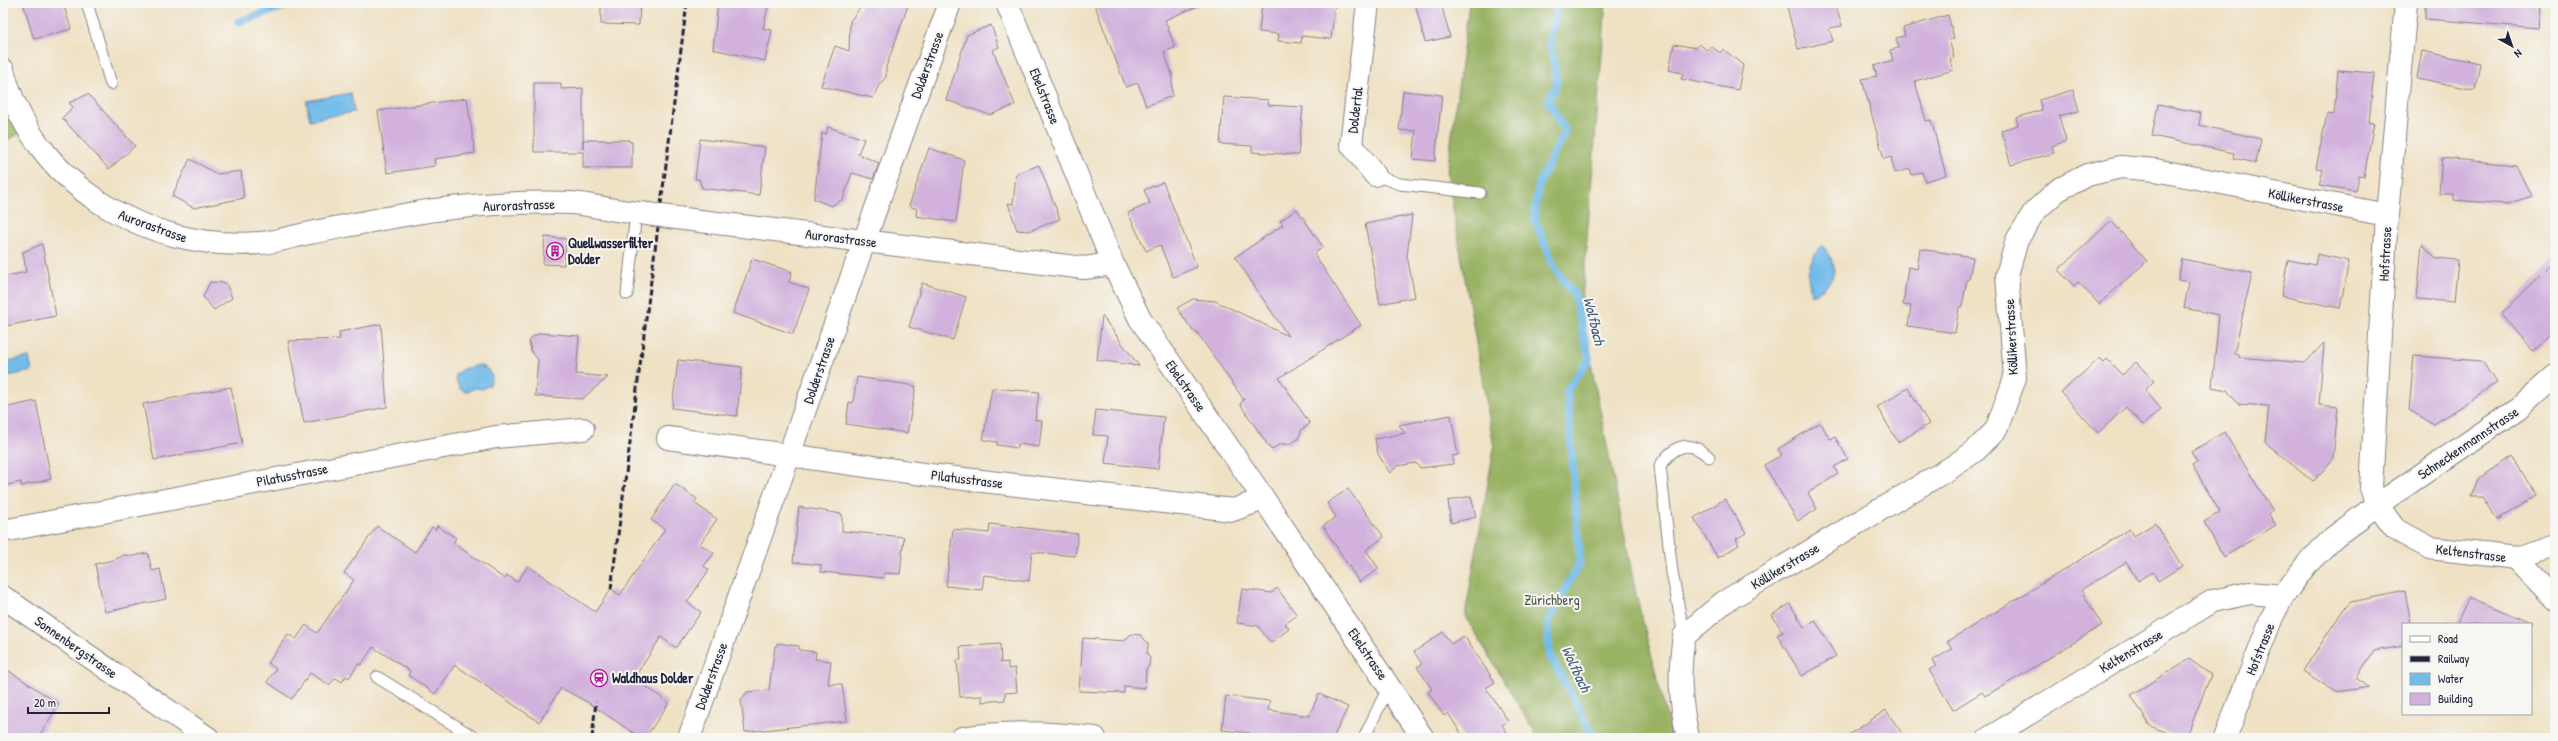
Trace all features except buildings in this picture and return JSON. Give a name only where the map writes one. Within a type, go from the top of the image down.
[{"type":"street","name":"Dolderstrasse","points":[[689,738],[789,456],[862,241],[950,3]]},
{"type":"street","name":"Ebelstrasse","points":[[1007,3],[1113,264],[1140,319],[1264,499],[1423,738]]},
{"type":"street","name":"Doldertal","points":[[1368,3],[1351,144],[1375,175]]},
{"type":"street","name":"Hofstrasse","points":[[2377,505],[2371,488],[2387,215],[2406,3]]},
{"type":"street","name":"Aurorastrasse","points":[[3,70],[9,93],[28,128],[70,180],[91,198],[122,218],[192,241],[260,243],[433,210],[484,206],[572,203],[676,218],[1084,268],[1113,264]]},
{"type":"street","name":"Köllikerstrasse","points":[[1684,636],[1724,602],[1952,467],[1975,451],[1996,430],[2015,378],[2007,275],[2017,240],[2034,212],[2058,190],[2087,175],[2121,167],[2155,170],[2387,215]]},
{"type":"street","name":"Schneckenmannstrasse","points":[[2306,565],[2334,537],[2377,505],[2519,408],[2555,376]]},
{"type":"street","name":"Pilatusstrasse","points":[[3,532],[496,437],[583,429]]},
{"type":"street","name":"Pilatusstrasse","points":[[668,438],[789,456],[1232,510],[1264,499]]},
{"type":"street","name":"Keltenstrasse","points":[[2377,505],[2395,529],[2430,548],[2516,558],[2555,544]]},
{"type":"street","points":[[2516,558],[2555,598]]},
{"type":"street","name":"Hofstrasse","points":[[2225,738],[2272,617],[2283,596],[2306,565]]},
{"type":"street","name":"Keltenstrasse","points":[[1989,738],[2213,600],[2250,593],[2283,596]]},
{"type":"street","name":"Sonnenbergstrasse","points":[[3,597],[208,738]]},
{"type":"street","points":[[1684,636],[1680,664],[1680,697],[1688,738]]},
{"type":"street","points":[[962,738],[1000,732],[1068,734],[1095,738]]},
{"type":"lane","points":[[87,3],[111,84]]},
{"type":"lane","name":"Doldertal","points":[[1375,175],[1400,184],[1480,194]]},
{"type":"lane","points":[[627,294],[638,213]]},
{"type":"lane","points":[[1684,636],[1671,565],[1660,466],[1668,454],[1688,446],[1700,448],[1709,457]]},
{"type":"lane","points":[[377,677],[475,738]]},
{"type":"lane","points":[[1364,738],[1389,686]]},
{"type":"green space","name":"Zürichberg","points":[[1469,3],[1606,3],[1581,313],[1636,594],[1672,738],[1534,738],[1534,731],[1465,616],[1494,448],[1447,173]]},
{"type":"green space","points":[[3,93],[21,133],[3,142]]},
{"type":"water","points":[[351,93],[354,112],[310,120],[306,101]]},
{"type":"water","points":[[1822,245],[1832,260],[1834,273],[1827,285],[1812,295],[1808,281],[1809,268],[1814,256]]},
{"type":"water","points":[[29,357],[32,371],[3,377],[3,362]]},
{"type":"water","points":[[480,365],[487,369],[492,376],[490,385],[482,389],[476,388],[466,392],[460,389],[456,380],[456,374],[463,369]]},
{"type":"waterway","points":[[238,22],[294,3]]},
{"type":"waterway","name":"Wolfbach","points":[[1558,3],[1550,41],[1557,83],[1548,101],[1565,131],[1539,183],[1534,217],[1554,267],[1575,296],[1589,359],[1567,390],[1580,562],[1547,624],[1550,656],[1595,738]]},
{"type":"railway","points":[[611,589],[687,3]]},
{"type":"railway","points":[[592,738],[596,702]]},
{"type":"place","name":"Quellwasserfilter Dolder","points":[[555,251]]},
{"type":"place","name":"Waldhaus Dolder","points":[[599,678]]}]
